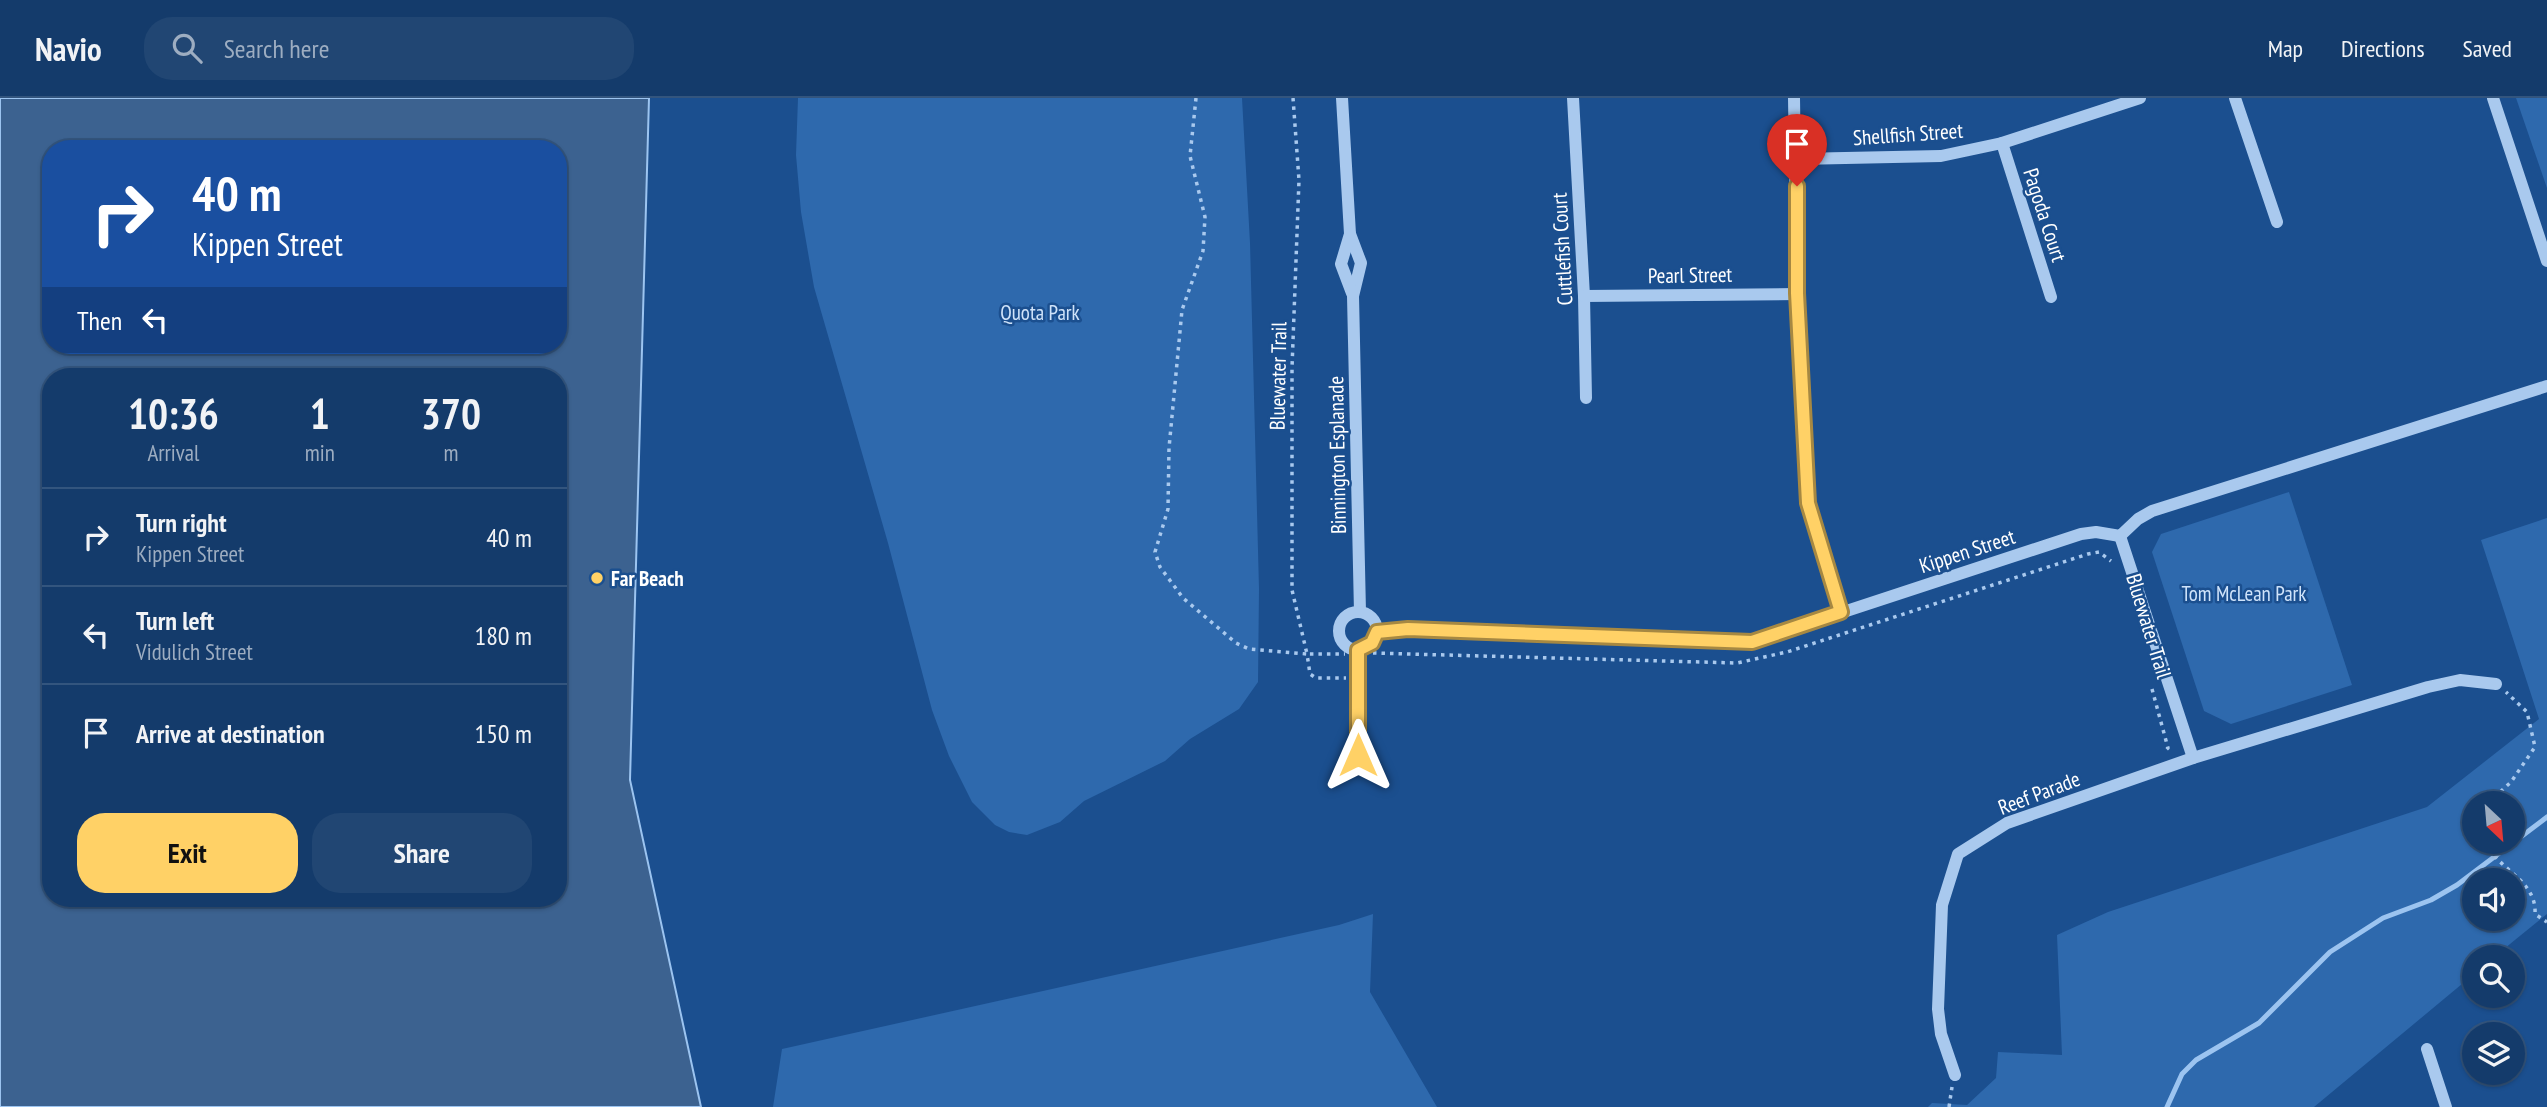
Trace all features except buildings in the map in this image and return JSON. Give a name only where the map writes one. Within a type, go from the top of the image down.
[{"type":"street","name":"Binnington Esplanade","points":[[1342,98],[1350,234],[1361,263],[1353,296],[1360,612]]},
{"type":"street","name":"Cuttlefish Court","points":[[1573,98],[1584,296],[1586,398]]},
{"type":"street","points":[[1794,98],[1797,293],[1808,503],[1841,612]]},
{"type":"street","name":"Shellfish Street","points":[[1797,159],[1941,156],[2002,144],[2140,98]]},
{"type":"street","points":[[2235,98],[2277,222]]},
{"type":"street","points":[[2493,98],[2547,261]]},
{"type":"street","name":"Pagoda Court","points":[[2002,144],[2051,298]]},
{"type":"street","name":"Binnington Esplanade","points":[[1350,234],[1341,264],[1353,296]]},
{"type":"street","name":"Pearl Street","points":[[1584,296],[1797,293]]},
{"type":"street","points":[[2193,758],[2120,537],[2138,519],[2152,511],[2547,386]]},
{"type":"street","name":"Kippen Street","points":[[1377,632],[1408,629],[1752,642],[2081,534],[2096,533],[2120,537]]},
{"type":"street","points":[[1360,612],[1372,619],[1377,632],[1372,643],[1358,652],[1346,646],[1339,630],[1348,616],[1360,612]]},
{"type":"street","points":[[1358,652],[1358,755]]},
{"type":"street","name":"Reef Parade","points":[[1955,1075],[1941,1034],[1938,1009],[1941,905],[1958,854],[2007,823],[2193,758],[2428,687],[2460,680],[2496,684]]},
{"type":"street","points":[[2427,1049],[2446,1107]]},
{"type":"path","points":[[1196,98],[1190,156],[1205,217],[1203,251],[1182,310],[1168,448],[1168,509],[1156,552],[1160,567],[1183,598],[1236,643],[1249,649],[1307,654]]},
{"type":"path","name":"Bluewater Trail","points":[[1293,98],[1299,180],[1292,368],[1292,590],[1307,654],[1307,670],[1317,678],[1358,678]]},
{"type":"path","name":"Bluewater Trail","points":[[1307,654],[1391,652],[1737,663],[1787,652],[2088,554],[2099,552],[2108,556],[2114,568]]},
{"type":"path","points":[[2496,684],[2526,712],[2535,747],[2511,782],[2501,791]]},
{"type":"path","name":"Bluewater Trail","points":[[2152,687],[2168,748],[2158,757]]},
{"type":"path","points":[[2493,854],[2530,890],[2536,903],[2535,914],[2547,922]]},
{"type":"green space","name":"Quota Park","points":[[798,98],[1242,98],[1250,243],[1259,589],[1258,682],[1239,709],[1190,739],[1165,761],[1084,801],[1060,822],[1027,835],[1009,832],[995,825],[972,802],[949,756],[932,710],[888,543],[814,287],[801,212],[796,155]]},
{"type":"green space","points":[[2516,98],[2547,98],[2547,188]]},
{"type":"green space","name":"Tom McLean Park","points":[[2289,492],[2352,685],[2231,724],[2204,711],[2152,552],[2161,534]]},
{"type":"green space","points":[[2547,518],[2547,914],[2509,945],[2462,945],[2462,984],[2314,1107],[1928,1107],[1932,1103],[1967,1105],[1996,1078],[1998,1052],[2062,1055],[2057,935],[2108,912],[2427,807],[2539,719],[2481,540]]},
{"type":"green space","points":[[1373,914],[1370,992],[1437,1107],[773,1107],[782,1049],[1339,925]]},
{"type":"shaded area","points":[[0,98],[649,98],[630,780],[701,1107],[0,1107]]},
{"type":"waterway","points":[[2167,1107],[2182,1074],[2196,1060],[2259,1023],[2330,952],[2383,918],[2431,900],[2457,885],[2547,817]]},
{"type":"place","name":"Far Beach","points":[[597,578]]},
{"type":"route","points":[[1358,755],[1358,650],[1372,643],[1377,632],[1408,629],[1752,642],[1841,612],[1808,503],[1797,293],[1797,186]]}]
